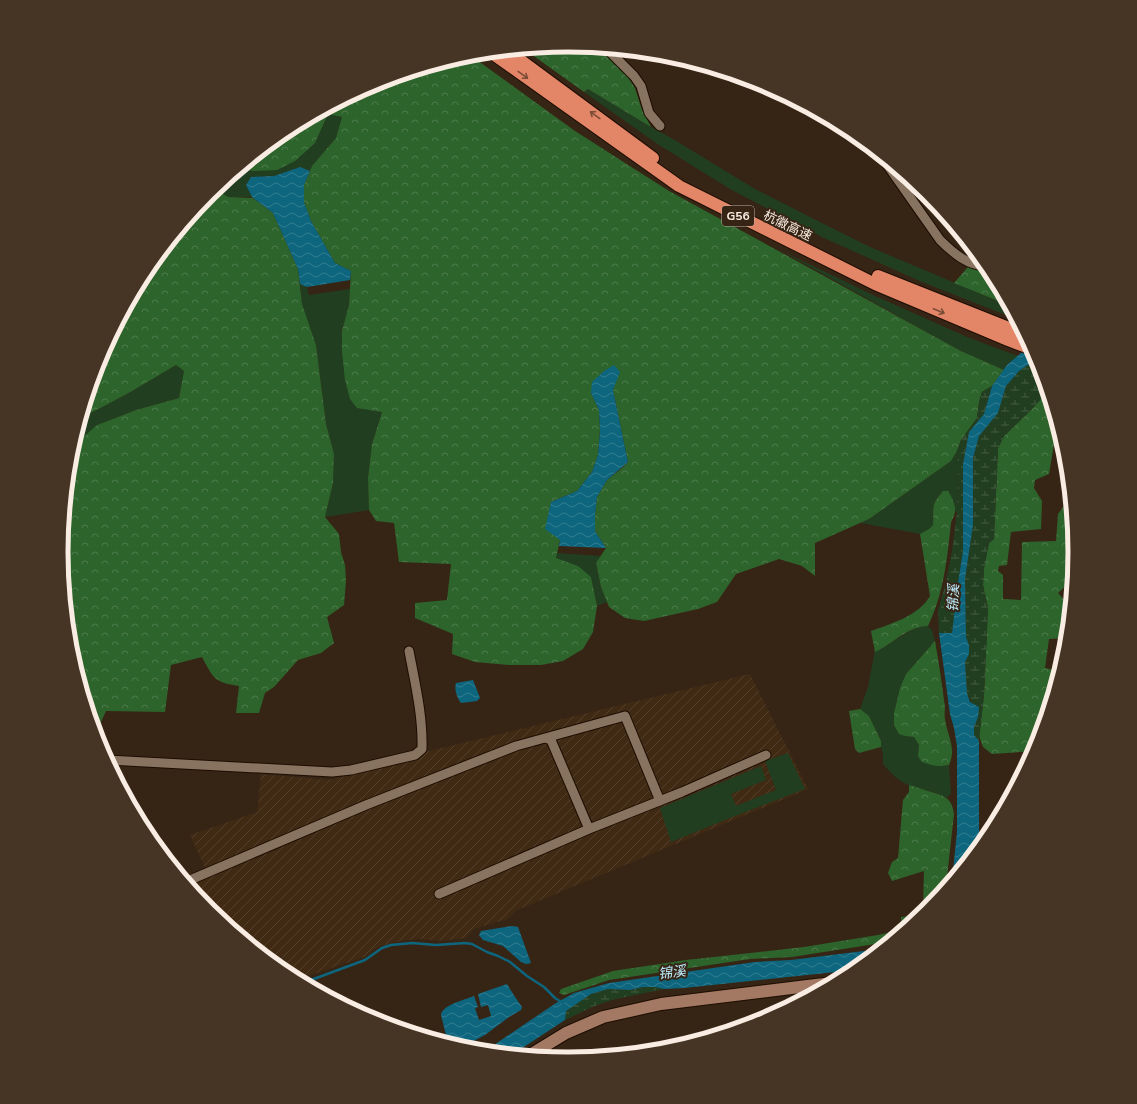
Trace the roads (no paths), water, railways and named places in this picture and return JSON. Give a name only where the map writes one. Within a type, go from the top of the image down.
[{"type":"highway","name":"杭徽高速","points":[[513,55],[684,181],[876,276],[1015,335]]},
{"type":"highway","name":"杭徽高速","points":[[498,57],[678,186],[874,284],[1015,335]]},
{"type":"street","points":[[612,54],[634,76],[641,86],[649,113],[660,126]]},
{"type":"street","points":[[891,170],[940,240],[950,250],[969,263],[978,266]]},
{"type":"street","points":[[115,760],[332,772],[351,770],[415,755],[422,749],[422,733],[419,704],[409,651]]},
{"type":"street","points":[[191,880],[373,803],[516,746],[626,716],[660,801]]},
{"type":"street","points":[[546,738],[551,740],[589,829]]},
{"type":"street","points":[[439,894],[766,755]]},
{"type":"street","points":[[537,1051],[566,1034],[603,1017],[661,1004],[819,985]]},
{"type":"water","points":[[300,167],[310,171],[304,185],[304,202],[311,221],[335,263],[351,271],[350,280],[307,287],[300,284],[298,269],[273,213],[252,197],[246,185],[251,177],[274,176]]},
{"type":"water","points":[[1025,349],[1031,363],[1019,371],[1006,386],[998,413],[979,436],[973,458],[973,525],[965,579],[966,637],[969,645],[969,654],[965,662],[967,693],[970,702],[979,707],[978,717],[974,727],[974,735],[979,741],[979,837],[953,871],[957,832],[957,746],[950,714],[939,633],[952,633],[963,551],[963,464],[969,432],[984,414],[992,386],[1007,365]]},
{"type":"water","points":[[614,365],[620,372],[613,390],[628,462],[607,480],[597,497],[595,531],[606,548],[559,546],[560,540],[545,529],[551,502],[577,491],[592,472],[598,455],[600,431],[599,410],[591,393],[592,382],[604,371]]},
{"type":"water","points":[[473,680],[480,698],[477,701],[461,703],[456,693],[456,683]]},
{"type":"water","points":[[512,926],[518,927],[531,963],[526,964],[521,962],[503,946],[483,940],[479,935],[481,931]]},
{"type":"water","points":[[872,950],[840,971],[684,988],[664,989],[643,987],[630,990],[608,989],[591,994],[566,1011],[565,1020],[520,1050],[492,1046],[556,1003],[574,993],[609,983],[755,962],[791,960]]},
{"type":"water","points":[[507,984],[522,1007],[521,1010],[485,1035],[471,1042],[446,1037],[441,1015],[445,1008],[454,1003],[474,996],[478,1007],[475,1008],[479,1020],[491,1016],[488,1005],[481,1007],[478,994]]},
{"type":"waterway","points":[[310,980],[365,960],[382,948],[391,945],[412,943],[436,945],[465,943],[472,944],[510,962],[563,1003]]},
{"type":"water label","name":"锦溪","points":[[953,598]]},
{"type":"water label","name":"锦溪","points":[[672,972]]}]
